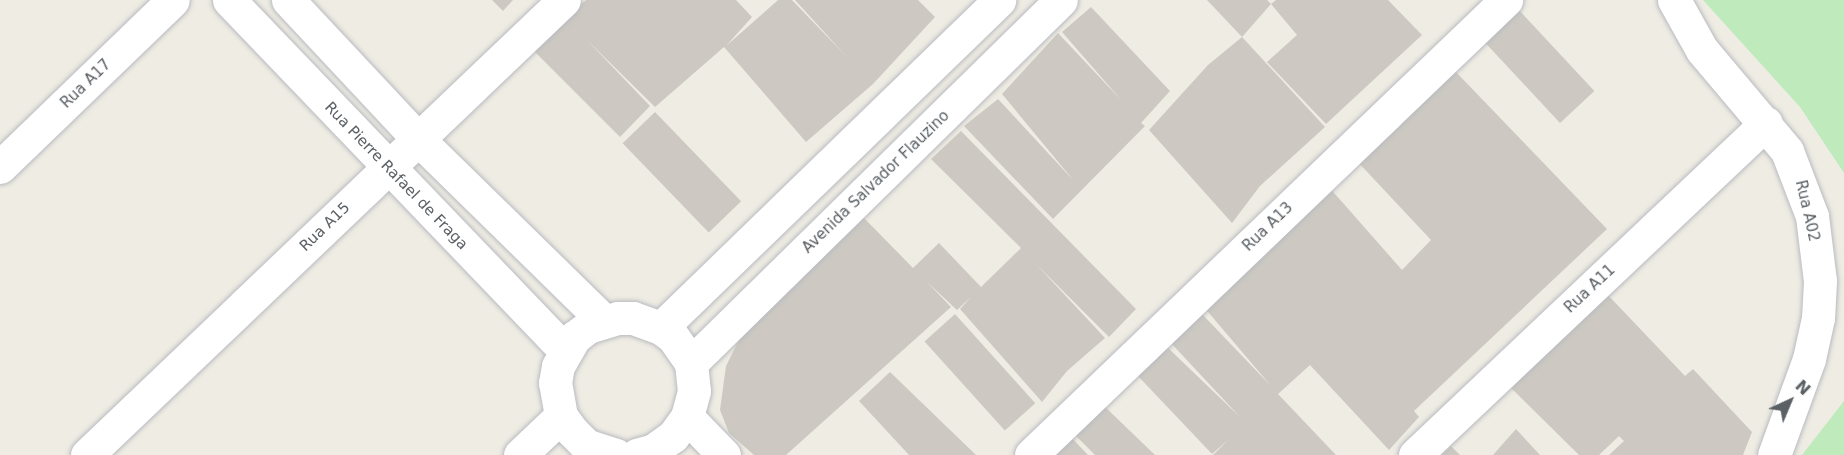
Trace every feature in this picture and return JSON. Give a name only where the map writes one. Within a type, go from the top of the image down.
[{"type":"street","name":"Rua A17","points":[[0,167],[173,0]]},
{"type":"street","name":"Rua Pierre Rafael de Fraga","points":[[229,0],[387,168],[565,350]]},
{"type":"street","points":[[288,0],[417,138],[603,320]]},
{"type":"street","name":"Rua A15","points":[[87,455],[564,0]]},
{"type":"street","points":[[661,328],[999,0]]},
{"type":"street","name":"Avenida Salvador Flauzino","points":[[691,363],[1061,0]]},
{"type":"street","name":"Rua A13","points":[[1031,455],[1506,0]]},
{"type":"street","name":"Rua A02","points":[[1674,0],[1702,50],[1766,123],[1798,172],[1812,216],[1820,281],[1818,318],[1809,359],[1774,455]]},
{"type":"street","name":"Rua A11","points":[[1415,455],[1766,123]]},
{"type":"street","points":[[607,454],[586,445],[561,416],[555,383],[565,350],[588,327],[603,320],[633,318],[661,328],[691,363],[694,391],[687,417],[673,436],[650,453]]},
{"type":"street","points":[[520,455],[561,416]]},
{"type":"street","points":[[687,417],[724,455]]},
{"type":"green space","points":[[1703,0],[1844,0],[1844,173],[1800,107]]},
{"type":"green space","points":[[1844,401],[1844,455],[1802,455]]},
{"type":"building","points":[[492,0],[513,0],[503,11]]},
{"type":"building","points":[[586,0],[736,0],[752,17],[726,46],[778,0],[792,0],[846,56],[795,0],[918,0],[935,17],[873,84],[806,142],[724,47],[655,107],[587,40],[650,106],[620,137],[530,47]]},
{"type":"building","points":[[1207,0],[1267,0],[1271,4],[1242,37]]},
{"type":"building","points":[[1276,0],[1388,0],[1422,35],[1326,124],[1267,62],[1297,35],[1271,4]]},
{"type":"building","points":[[1091,7],[1170,91],[1141,123],[1145,126],[1053,219],[964,126],[998,99],[1074,181],[1002,94],[1058,33],[1122,101],[1062,32]]},
{"type":"building","points":[[1518,9],[1594,91],[1560,123],[1484,41]]},
{"type":"building","points":[[1242,37],[1325,127],[1260,186],[1232,223],[1149,130],[1208,65]]},
{"type":"building","points":[[1454,70],[1607,229],[1414,411],[1419,417],[1389,450],[1310,365],[1278,394],[1336,455],[1213,455],[1228,440],[1212,454],[1137,375],[1167,347],[1240,417],[1170,342],[1200,312],[1271,386],[1203,306],[1328,186],[1402,270],[1431,240],[1356,160]]},
{"type":"building","points":[[655,112],[741,201],[709,232],[623,143]]},
{"type":"building","points":[[961,131],[1136,309],[1109,337],[1036,264],[1105,338],[1067,371],[1042,402],[960,309],[971,297],[957,310],[927,282],[951,307],[786,455],[754,455],[729,433],[720,410],[726,366],[744,330],[864,218],[913,268],[939,243],[981,287],[1021,248],[931,159]]},
{"type":"building","points":[[1607,294],[1685,376],[1693,369],[1752,432],[1743,455],[1609,455],[1624,441],[1619,436],[1599,455],[1579,455],[1511,388]]},
{"type":"building","points":[[955,314],[1035,403],[1005,431],[925,341]]},
{"type":"building","points":[[890,372],[976,455],[909,455],[859,401]]},
{"type":"building","points":[[1102,404],[1155,455],[1095,455],[1072,432]]},
{"type":"building","points":[[1516,429],[1540,455],[1493,455]]},
{"type":"building","points":[[1069,435],[1088,455],[1049,455]]},
{"type":"building","points":[[1451,446],[1460,455],[1442,455]]}]
